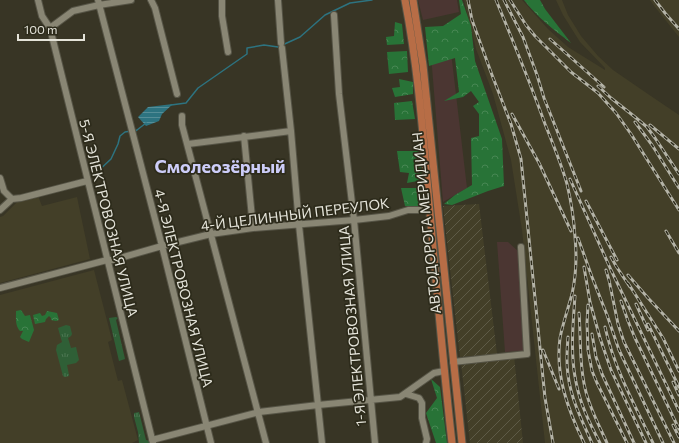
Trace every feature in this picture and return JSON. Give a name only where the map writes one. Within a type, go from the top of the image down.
[{"type":"main road","name":"АВТОДОРОГА МЕРИДИАН","points":[[405,0],[412,36],[424,145],[444,371],[452,443]]},
{"type":"main road","name":"АВТОДОРОГА МЕРИДИАН","points":[[413,0],[423,66],[462,443]]},
{"type":"street","name":"5-Я ЭЛЕКТРОВОЗНАЯ УЛИЦА","points":[[38,0],[42,16],[50,28],[153,442]]},
{"type":"street","points":[[50,28],[72,10],[99,2],[131,0]]},
{"type":"street","points":[[151,0],[155,8],[177,94]]},
{"type":"street","points":[[222,0],[222,16],[228,52]]},
{"type":"street","points":[[278,0],[299,225],[322,443]]},
{"type":"street","name":"4-Я ЭЛЕКТРОВОЗНАЯ УЛИЦА","points":[[99,2],[211,443]]},
{"type":"street","name":"1-Я ЭЛЕКТРОВОЗНАЯ УЛИЦА","points":[[334,15],[339,94],[354,220],[375,443]]},
{"type":"street","points":[[182,116],[182,124],[266,443]]},
{"type":"street","points":[[188,144],[291,131]]},
{"type":"street","points":[[244,136],[253,228]]},
{"type":"street","points":[[0,178],[4,191],[12,199]]},
{"type":"street","points":[[0,210],[12,199],[87,181]]},
{"type":"street","name":"4-Й ЦЕЛИННЫЙ ПЕРЕУЛОК","points":[[0,288],[211,234],[253,228],[388,216],[408,210],[430,210]]},
{"type":"street","points":[[453,362],[526,354],[521,248]]},
{"type":"street","points":[[153,442],[207,425],[259,412],[400,398],[434,374],[444,371]]},
{"type":"street","points":[[406,394],[419,398],[422,403],[422,418],[427,439],[426,443]]},
{"type":"shaded area","points":[[418,0],[457,0],[459,12],[423,20]]},
{"type":"shaded area","points":[[464,0],[522,0],[548,29],[568,47],[605,70],[605,68],[580,42],[563,15],[556,0],[562,0],[568,15],[581,36],[598,56],[613,70],[679,115],[679,443],[545,443],[522,230],[511,160],[493,94],[476,49]]},
{"type":"shaded area","points":[[650,0],[679,0],[679,37],[655,7]]},
{"type":"shaded area","points":[[451,52],[467,188],[443,202],[431,55]]},
{"type":"shaded area","points":[[38,196],[42,206],[77,197],[90,259],[0,283],[0,217],[3,216],[17,202]]},
{"type":"shaded area","points":[[479,204],[497,354],[460,357],[443,206]]},
{"type":"shaded area","points":[[497,242],[508,242],[518,251],[525,351],[505,352]]},
{"type":"shaded area","points":[[94,270],[112,340],[108,342],[118,381],[122,380],[138,440],[132,443],[0,443],[0,295]]},
{"type":"shaded area","points":[[514,356],[523,443],[470,443],[461,362]]},
{"type":"green space","points":[[459,0],[462,0],[471,26],[475,61],[502,139],[504,186],[452,205],[444,204],[455,195],[472,185],[471,138],[479,136],[479,114],[473,106],[479,102],[471,91],[463,97],[444,101],[459,92],[455,58],[429,66],[425,27],[443,26],[461,14]]},
{"type":"green space","points":[[524,0],[540,0],[545,9],[571,43],[540,18]]},
{"type":"green space","points":[[395,22],[402,24],[404,44],[387,45],[386,37],[394,36]]},
{"type":"green space","points":[[407,51],[408,72],[389,74],[387,52]]},
{"type":"green space","points":[[399,79],[413,82],[413,94],[395,97],[392,88],[400,87]]},
{"type":"green space","points":[[412,101],[415,119],[395,120],[394,103]]},
{"type":"green space","points":[[397,151],[419,151],[423,180],[407,183],[409,173],[400,172]]},
{"type":"green space","points":[[401,188],[422,188],[424,206],[405,206]]},
{"type":"green space","points":[[21,310],[25,316],[30,315],[34,330],[29,342],[20,337],[23,331],[18,329],[16,311]]},
{"type":"green space","points":[[47,311],[57,313],[59,320],[51,320],[49,316],[45,322],[35,324],[33,315],[40,313],[42,316],[45,315]]},
{"type":"green space","points":[[109,318],[118,318],[116,320],[125,359],[119,361]]},
{"type":"green space","points":[[66,325],[70,326],[72,334],[68,338],[71,348],[76,347],[79,360],[76,363],[67,365],[69,376],[65,377],[63,376],[56,350],[57,345],[62,342],[58,328]]},
{"type":"green space","points":[[431,379],[440,387],[447,443],[436,443],[426,413],[437,398]]},
{"type":"green space","points":[[139,412],[146,440],[150,441],[150,443],[139,443],[134,413]]},
{"type":"water","points":[[173,104],[162,114],[159,121],[146,126],[138,117],[148,107]]},
{"type":"waterway","points":[[171,105],[186,103],[198,88],[247,54],[247,48],[264,45],[278,47],[300,37],[325,15],[350,3],[372,0]]},
{"type":"waterway","points":[[135,131],[146,123]]},
{"type":"waterway","points":[[95,174],[111,159],[120,136],[125,132],[131,131]]},
{"type":"railway","points":[[468,0],[472,20],[511,124],[521,159],[545,398],[553,443]]},
{"type":"railway","points":[[496,0],[557,154],[565,176],[570,197],[575,230],[576,266],[572,294],[560,338],[559,365],[568,405],[584,443]]},
{"type":"railway","points":[[504,0],[523,37],[544,98],[581,191]]},
{"type":"railway","points":[[510,0],[535,36],[571,72],[598,93],[616,113],[679,210]]},
{"type":"railway","points":[[655,0],[679,29]]},
{"type":"railway","points":[[550,39],[604,87]]},
{"type":"railway","points":[[598,86],[647,127],[679,174]]},
{"type":"railway","points":[[512,114],[539,163],[571,231]]},
{"type":"railway","points":[[635,122],[652,145],[679,188]]},
{"type":"railway","points":[[650,125],[679,149]]},
{"type":"railway","points":[[570,179],[611,270],[679,411]]},
{"type":"railway","points":[[586,201],[617,260]]},
{"type":"railway","points":[[666,231],[679,253]]},
{"type":"railway","points":[[578,238],[619,350],[663,443]]},
{"type":"railway","points":[[611,257],[630,287]]},
{"type":"railway","points":[[584,267],[590,302],[611,370],[646,443]]},
{"type":"railway","points":[[606,270],[618,324],[624,342],[674,443]]},
{"type":"railway","points":[[628,275],[679,331]]},
{"type":"railway","points":[[628,283],[663,338],[679,371]]},
{"type":"railway","points":[[575,296],[572,339],[574,371],[583,406],[600,443]]},
{"type":"railway","points":[[621,301],[635,338],[679,429]]},
{"type":"railway","points":[[636,304],[648,330]]},
{"type":"railway","points":[[588,305],[588,350],[592,371],[627,443]]},
{"type":"railway","points":[[579,313],[583,379],[592,409],[607,443]]},
{"type":"railway","points":[[648,324],[679,387]]},
{"type":"railway","points":[[605,327],[619,372],[653,443]]},
{"type":"railway","points":[[592,334],[596,357],[602,374],[634,443]]},
{"type":"railway","points":[[568,337],[567,370],[569,384],[577,410],[592,443]]},
{"type":"railway","points":[[543,350],[559,389]]},
{"type":"railway","points":[[673,382],[679,395]]},
{"type":"railway","points":[[673,425],[679,437]]},
{"type":"district","name":"Смолеозёрный","points":[[220,166]]}]
